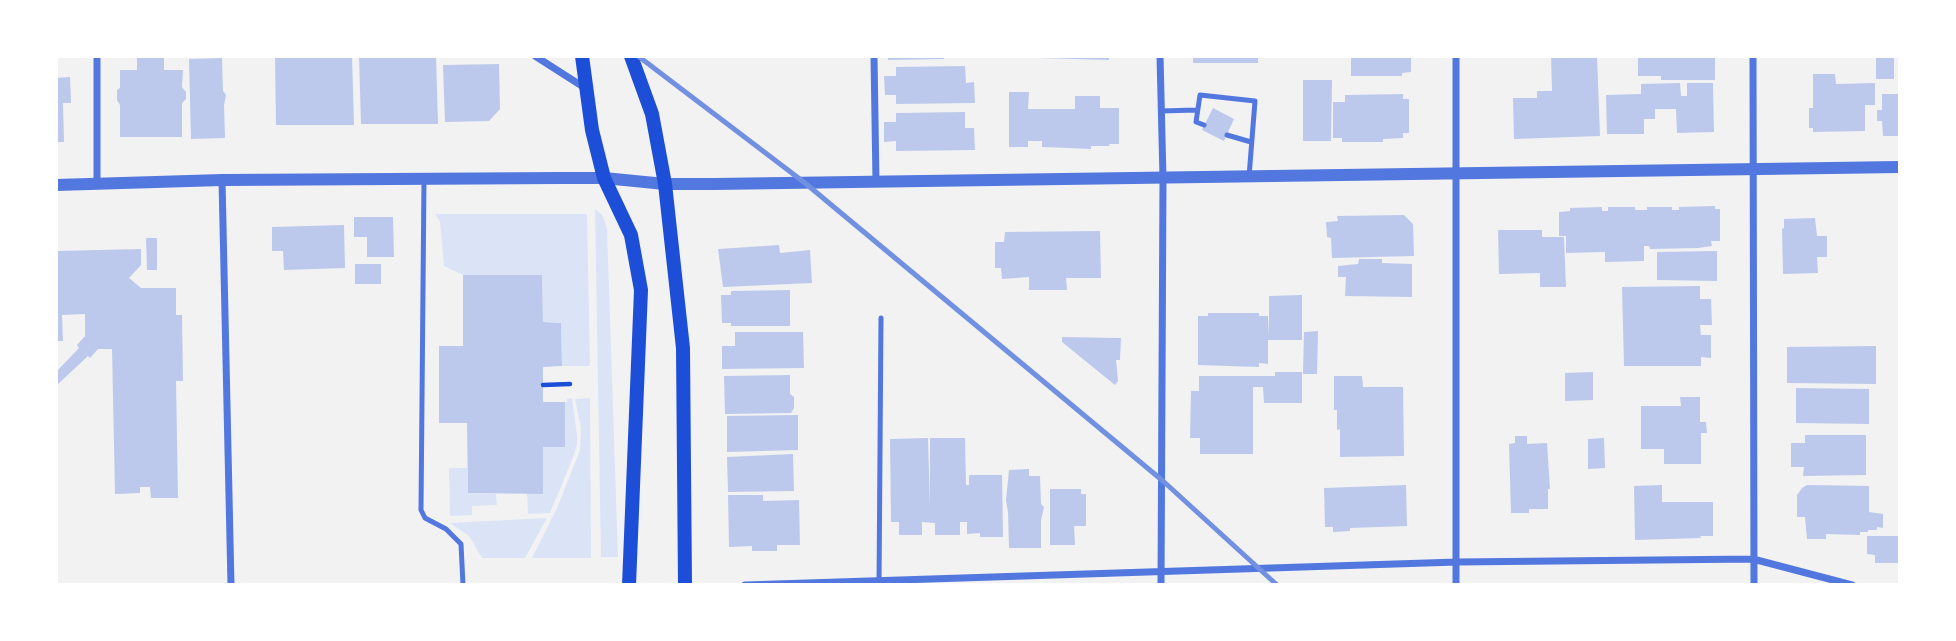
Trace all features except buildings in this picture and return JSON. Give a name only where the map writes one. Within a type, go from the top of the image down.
[{"type":"main road","points":[[582,56],[592,130],[604,178],[631,235],[641,290],[629,585]]},
{"type":"main road","points":[[631,56],[652,114],[665,184],[683,348],[685,585]]},
{"type":"street","points":[[97,56],[97,183]]},
{"type":"street","points":[[535,56],[585,88]]},
{"type":"street","points":[[874,56],[876,182]]},
{"type":"street","points":[[1160,56],[1163,178],[1161,585]]},
{"type":"street","points":[[1456,585],[1457,56]]},
{"type":"street","points":[[1753,56],[1754,585]]},
{"type":"street","points":[[56,185],[424,178],[604,178],[665,184],[876,182],[1900,167]]},
{"type":"street","points":[[222,180],[231,585]]},
{"type":"street","points":[[745,585],[879,583],[1457,562],[1753,559],[1852,585]]},
{"type":"lane","points":[[1204,125],[1196,122],[1200,95],[1255,101],[1250,177]]},
{"type":"lane","points":[[1161,111],[1196,110]]},
{"type":"lane","points":[[1227,135],[1251,142]]},
{"type":"lane","points":[[424,178],[421,510],[425,518],[446,529],[461,544],[463,585]]},
{"type":"lane","points":[[879,583],[881,318]]},
{"type":"path","points":[[543,385],[570,384]]},
{"type":"shaded area","points":[[595,209],[603,216],[607,229],[618,557],[601,557]]},
{"type":"shaded area","points":[[435,214],[587,214],[590,366],[562,366],[561,323],[543,322],[542,275],[463,275],[444,266],[440,222]]},
{"type":"shaded area","points":[[572,398],[577,445],[572,460],[550,513],[528,514],[527,494],[543,493],[543,447],[565,446],[565,402]]},
{"type":"shaded area","points":[[590,398],[591,558],[532,558],[557,508],[580,450],[581,428],[575,399]]},
{"type":"shaded area","points":[[449,468],[467,468],[468,493],[496,494],[497,505],[472,506],[472,515],[450,516]]},
{"type":"shaded area","points":[[547,518],[525,558],[482,558],[469,536],[450,523]]},
{"type":"railway","points":[[638,56],[805,183],[1163,481],[1277,585]]}]
